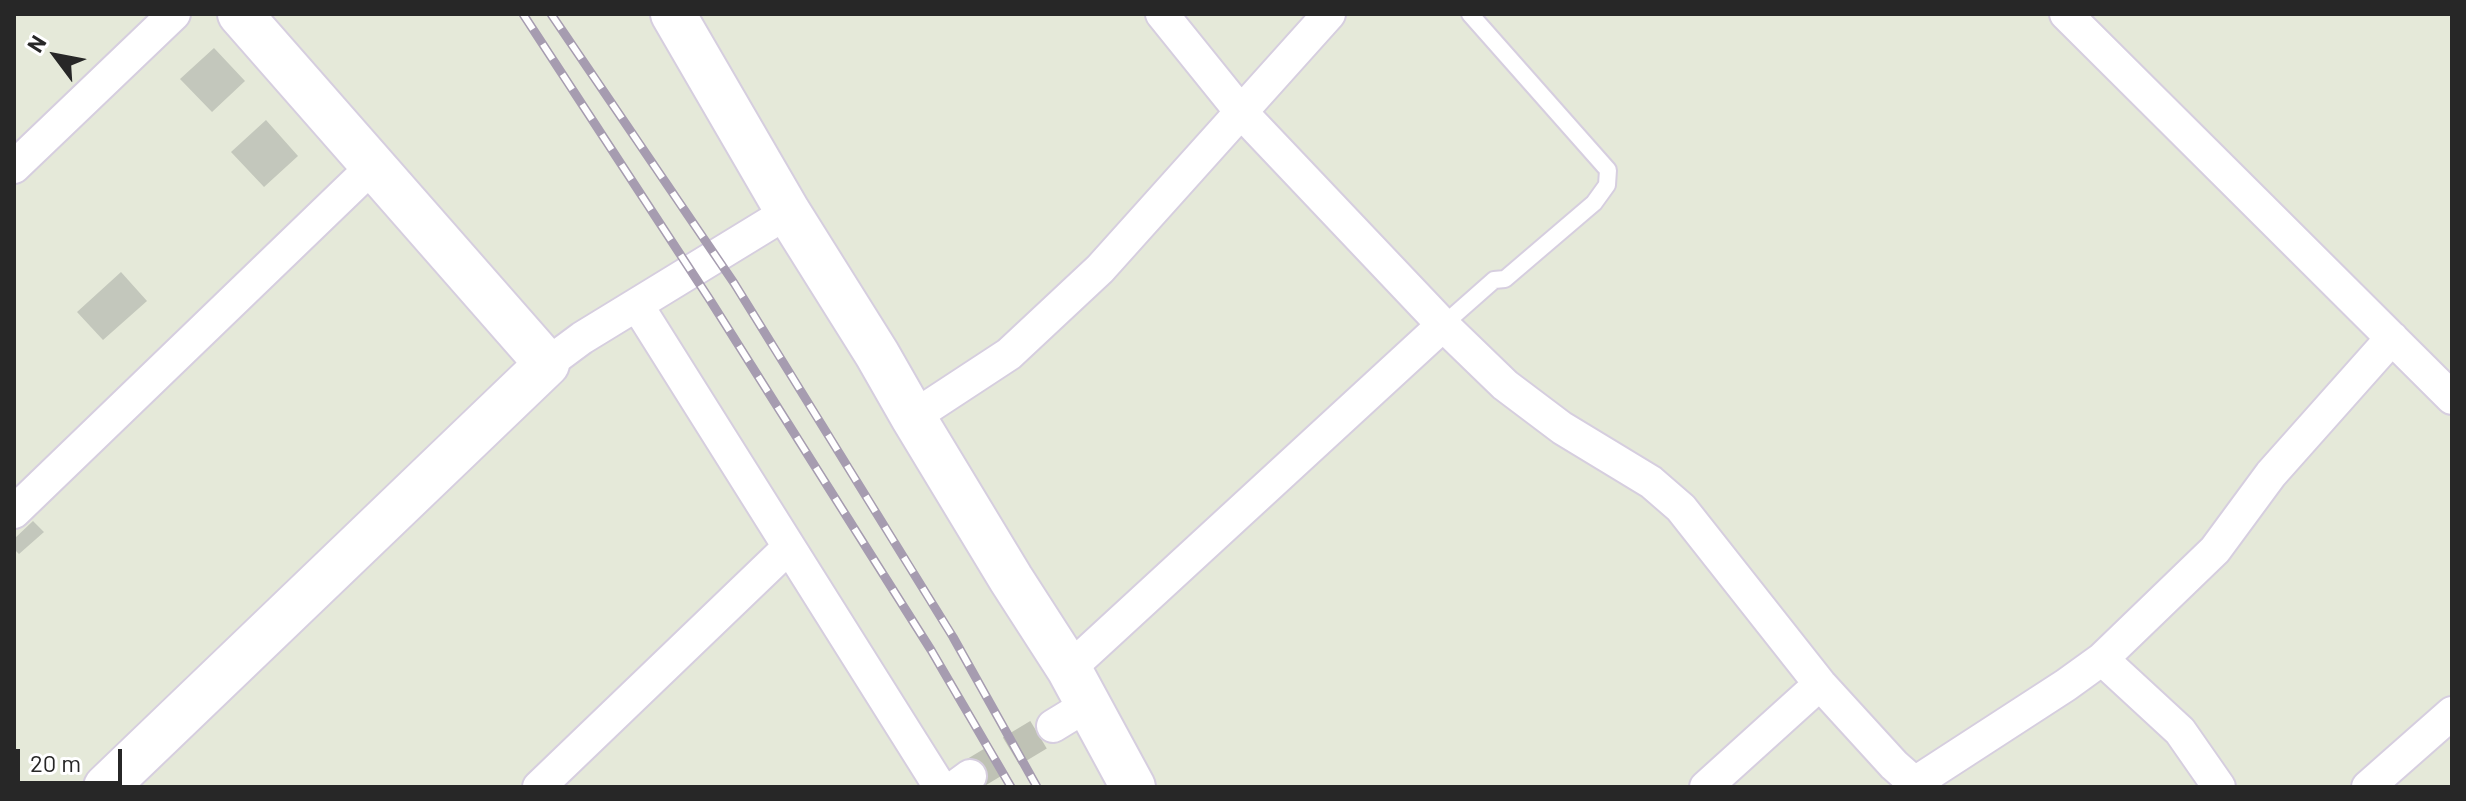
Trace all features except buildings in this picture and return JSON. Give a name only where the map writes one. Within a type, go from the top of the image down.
[{"type":"street","points":[[14,167],[174,14]]},
{"type":"street","points":[[240,14],[547,364]]},
{"type":"street","points":[[673,14],[788,212],[1011,579],[1070,700],[1133,787]]},
{"type":"street","points":[[1162,14],[1241,112],[1443,325],[1505,385],[1562,428],[1651,482],[1681,508],[1820,684],[1894,765],[1917,785],[2102,659],[2215,550],[2271,474],[2392,338]]},
{"type":"street","points":[[913,417],[1009,354],[1100,269],[1329,14]]},
{"type":"street","points":[[2066,14],[2452,398]]},
{"type":"street","points":[[14,512],[373,166]]},
{"type":"street","points":[[106,787],[547,364],[582,338],[788,212]]},
{"type":"street","points":[[637,305],[789,547],[955,783]]},
{"type":"street","points":[[1070,700],[1443,325]]},
{"type":"street","points":[[539,787],[789,547]]},
{"type":"street","points":[[2102,659],[2180,731],[2219,787]]},
{"type":"street","points":[[1706,787],[1820,684]]},
{"type":"street","points":[[2368,787],[2452,713]]},
{"type":"lane","points":[[1443,325],[1494,280],[1505,279],[1594,203],[1607,185],[1608,170],[1470,14]]},
{"type":"tunnel","points":[[970,776],[1053,726]]},
{"type":"railway","points":[[523,14],[710,300],[931,650],[1011,787]]},
{"type":"railway","points":[[551,14],[734,283],[953,637],[1037,787]]}]
